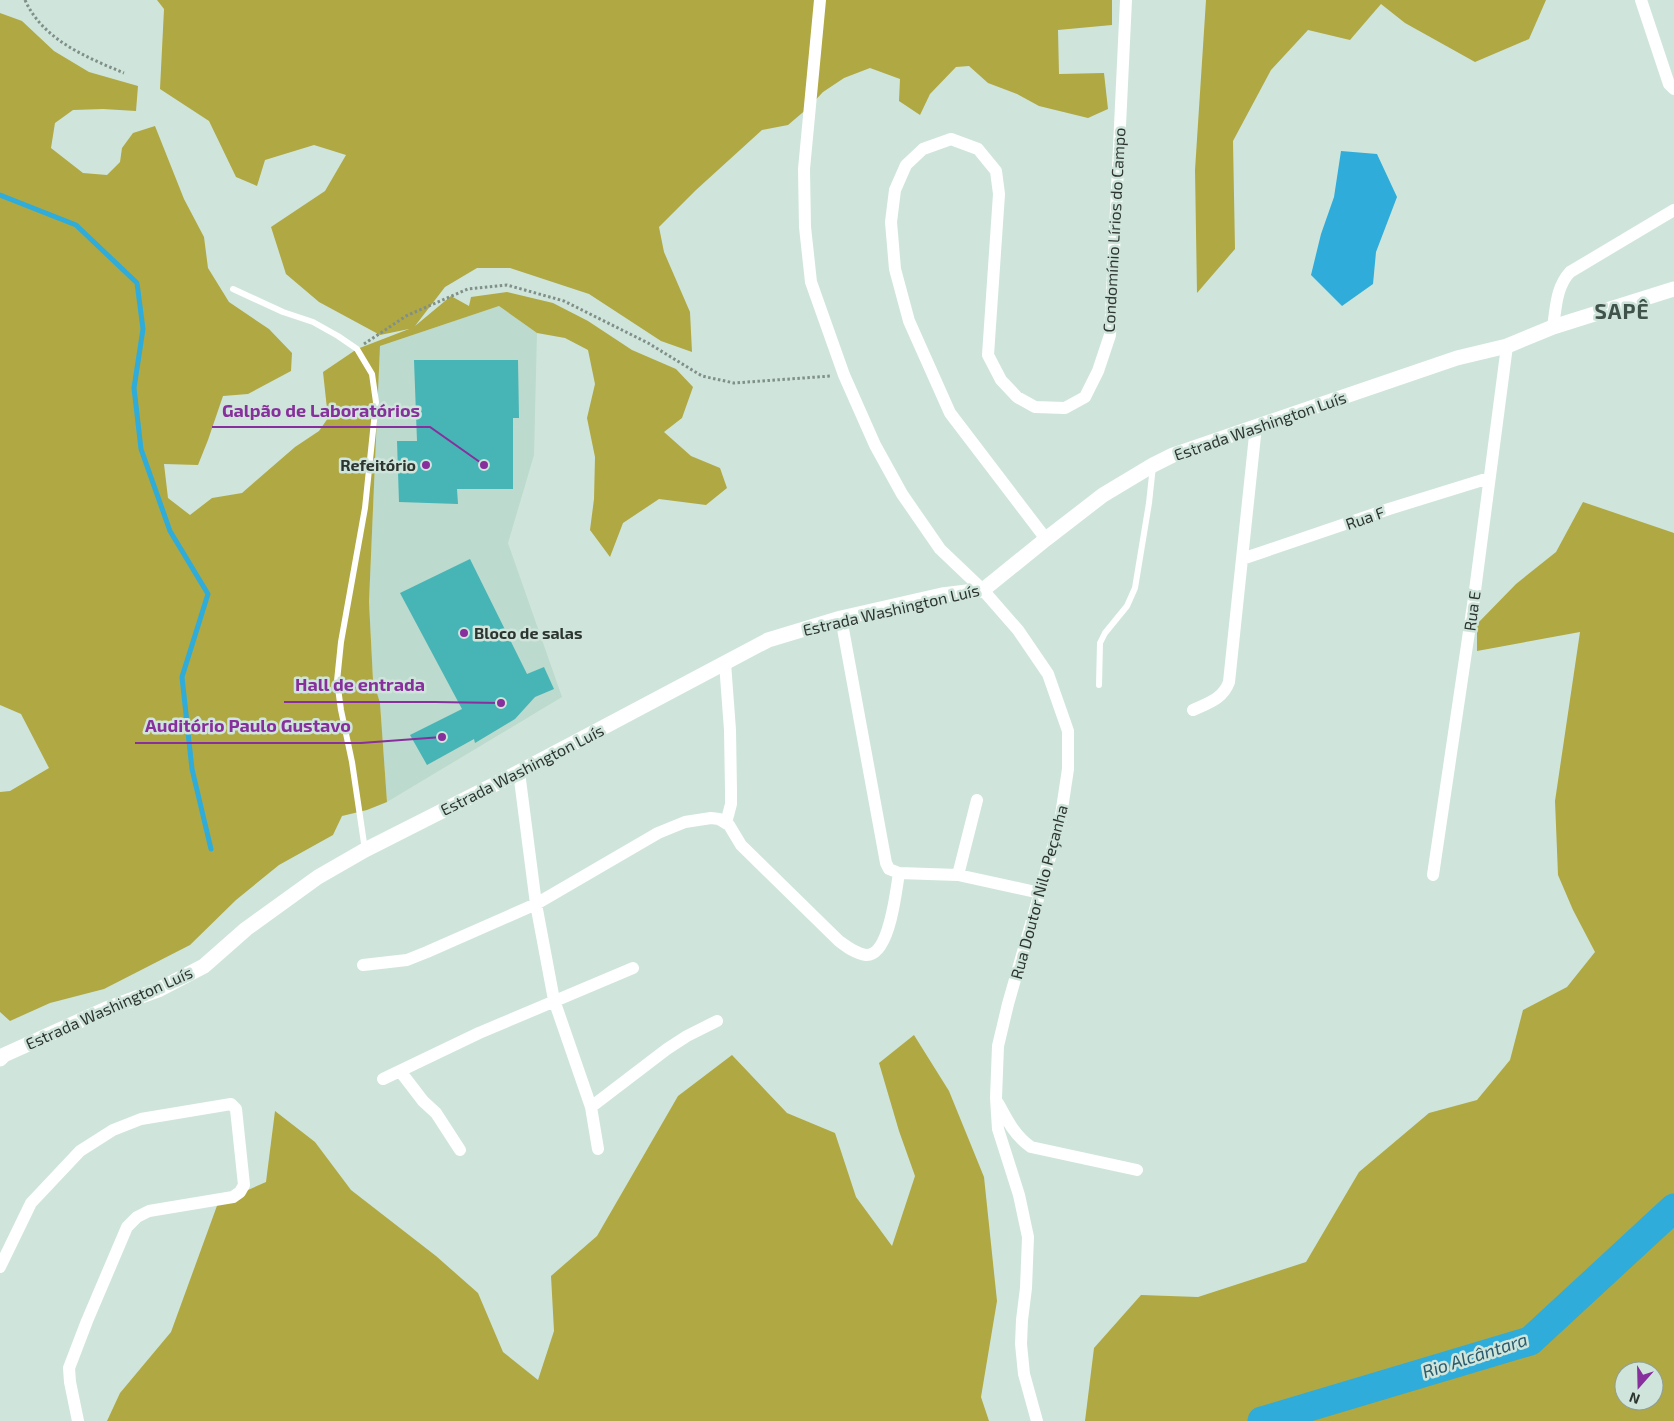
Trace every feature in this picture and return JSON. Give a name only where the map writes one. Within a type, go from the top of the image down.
[{"type":"street","name":"Rua Doutor Nilo Peçanha","points":[[820,0],[804,170],[805,227],[811,282],[844,375],[875,445],[902,494],[940,549],[983,590],[1018,630],[1048,674],[1068,731],[1068,769],[1060,822],[1008,1004],[998,1046],[996,1098],[998,1128],[1019,1195],[1028,1237],[1021,1344],[1024,1374],[1037,1421]]},
{"type":"street","name":"Condomínio Lírios do Campo","points":[[1046,539],[950,412],[908,322],[895,269],[890,222],[895,190],[906,165],[924,149],[951,138],[978,148],[996,171],[999,194],[988,355],[1001,380],[1017,397],[1035,408],[1065,408],[1085,397],[1098,371],[1110,335],[1126,0]]},
{"type":"street","points":[[1641,0],[1669,84],[1674,89]]},
{"type":"street","points":[[1553,327],[1560,287],[1563,279],[1570,272],[1674,210]]},
{"type":"street","name":"Estrada Washington Luís","points":[[1,1055],[106,1009],[158,990],[204,966],[246,929],[318,877],[365,850],[519,772],[768,640],[841,618],[942,595],[983,590],[1103,495],[1173,455],[1457,358],[1507,346],[1553,327],[1674,290]]},
{"type":"street","name":"Rua E","points":[[1433,875],[1474,598],[1507,346]]},
{"type":"street","points":[[1193,710],[1221,696],[1229,682],[1256,426]]},
{"type":"street","name":"Rua F","points":[[1242,559],[1489,478]]},
{"type":"street","points":[[841,618],[886,863],[889,869],[899,873],[958,875],[1040,893]]},
{"type":"street","points":[[725,663],[730,730],[731,790],[731,804],[726,823]]},
{"type":"street","points":[[519,772],[536,904],[554,1000],[591,1107],[598,1149]]},
{"type":"street","points":[[958,875],[977,800]]},
{"type":"street","points":[[362,965],[407,960],[536,904],[634,846],[658,833],[685,822],[711,818],[719,819],[729,825],[741,845],[839,941],[853,951],[868,955],[876,952],[883,942],[894,909],[899,873]]},
{"type":"street","points":[[383,1079],[479,1033],[633,968]]},
{"type":"street","points":[[591,1107],[687,1036],[717,1021]]},
{"type":"street","points":[[400,1071],[422,1101],[436,1113],[460,1150]]},
{"type":"street","points":[[996,1098],[1011,1126],[1022,1140],[1031,1147],[1137,1170]]},
{"type":"street","points":[[0,1267],[31,1204],[80,1151],[113,1130],[141,1119],[231,1104],[236,1109],[244,1184],[240,1192],[233,1197],[149,1211],[137,1217],[127,1227],[86,1321],[69,1368],[78,1421]]},
{"type":"lane","points":[[233,289],[282,312],[313,322],[338,336],[357,349],[372,374],[376,402],[365,508],[340,642],[336,681],[352,762],[365,850]]},
{"type":"lane","points":[[1099,685],[1100,643],[1128,606],[1135,588],[1149,503],[1153,465]]},
{"type":"path","points":[[25,0],[38,21],[55,37],[84,56],[124,73]]},
{"type":"path","points":[[357,349],[406,316],[468,289],[507,285],[564,301],[648,344],[702,376],[734,383],[844,375]]},
{"type":"shaded area","points":[[157,0],[1112,0],[1112,25],[1058,30],[1059,74],[1104,73],[1108,109],[1088,118],[1039,106],[1017,94],[988,83],[969,66],[956,67],[930,94],[920,115],[899,101],[900,79],[870,68],[844,78],[823,92],[788,125],[762,130],[696,190],[659,227],[664,252],[690,312],[692,352],[661,341],[589,294],[510,268],[477,268],[445,287],[415,326],[451,296],[469,306],[471,297],[507,292],[553,303],[588,321],[632,350],[676,369],[693,387],[682,418],[664,432],[691,456],[720,468],[727,488],[706,505],[659,499],[623,523],[610,557],[590,530],[594,499],[595,457],[587,418],[595,384],[588,350],[565,338],[537,333],[499,306],[380,346],[369,602],[373,680],[380,703],[387,802],[367,810],[342,816],[333,835],[279,865],[236,900],[190,945],[104,989],[50,1003],[10,1021],[0,1012],[0,792],[10,791],[49,768],[21,714],[0,705],[0,13],[22,21],[54,51],[89,72],[138,86],[136,111],[73,110],[55,123],[51,148],[83,173],[107,175],[120,162],[122,148],[133,133],[155,126],[184,199],[204,237],[208,268],[229,302],[269,329],[292,353],[291,371],[248,394],[223,396],[198,465],[164,464],[168,498],[190,515],[212,498],[242,493],[295,447],[319,431],[328,418],[323,372],[357,349],[409,329],[380,335],[319,302],[286,274],[271,227],[325,191],[346,155],[314,145],[265,160],[257,186],[236,177],[209,121],[160,89],[164,9]]},
{"type":"shaded area","points":[[1206,0],[1546,0],[1529,39],[1475,62],[1405,23],[1381,4],[1350,40],[1308,30],[1271,70],[1233,141],[1235,249],[1197,293],[1195,170]]},
{"type":"shaded area","points":[[499,306],[537,333],[534,455],[508,543],[562,697],[387,802],[380,703],[373,680],[369,602],[380,346]]},
{"type":"shaded area","points":[[1583,502],[1674,533],[1674,1421],[1085,1421],[1094,1348],[1141,1295],[1198,1297],[1306,1262],[1359,1172],[1429,1113],[1477,1100],[1510,1060],[1523,1010],[1567,987],[1595,952],[1573,910],[1558,875],[1555,801],[1580,632],[1477,651],[1477,624],[1516,584],[1556,552]]},
{"type":"shaded area","points":[[914,1035],[949,1091],[984,1177],[997,1301],[981,1397],[989,1421],[107,1421],[120,1393],[171,1332],[218,1203],[266,1182],[275,1111],[315,1142],[351,1190],[436,1256],[478,1293],[503,1352],[538,1380],[554,1331],[551,1276],[597,1236],[678,1096],[732,1055],[787,1113],[835,1133],[856,1197],[892,1246],[915,1176],[899,1131],[879,1063]]},
{"type":"water","points":[[1341,151],[1377,154],[1397,197],[1376,252],[1373,284],[1342,306],[1311,275],[1321,234],[1334,197]]},
{"type":"building","points":[[414,360],[518,360],[519,418],[513,418],[513,489],[457,489],[458,504],[399,502],[397,441],[417,441]]},
{"type":"building","name":"Bloco de salas","points":[[470,559],[527,674],[544,667],[554,689],[535,697],[515,719],[475,743],[474,739],[427,765],[410,735],[462,709],[400,593]]},
{"type":"waterway","points":[[0,195],[76,225],[137,283],[143,329],[134,388],[141,449],[170,531],[208,594],[182,677],[192,769],[211,849]]},
{"type":"waterway","name":"Rio Alcântara","points":[[1262,1421],[1530,1341],[1674,1208]]},
{"type":"place","name":"Refeitório","points":[[426,465]]},
{"type":"place","name":"Galpão de Laboratórios","points":[[484,465]]},
{"type":"place","name":"Bloco de salas","points":[[464,633]]},
{"type":"place","name":"Hall de entrada","points":[[501,703]]},
{"type":"place","name":"Auditório Paulo Gustavo","points":[[442,737]]},
{"type":"district","name":"SAPÊ","points":[[1622,312]]}]
